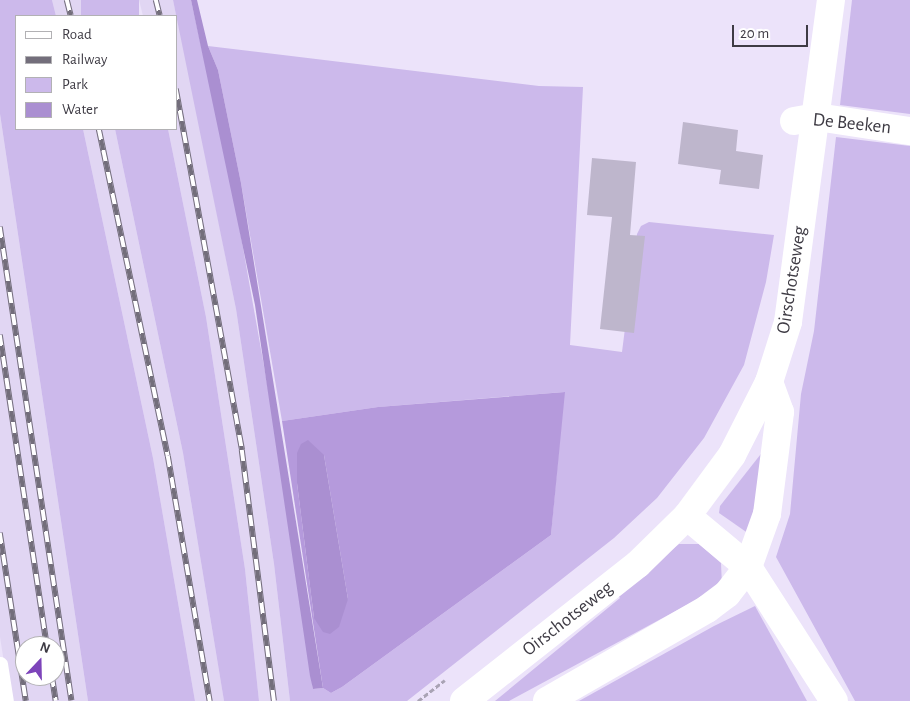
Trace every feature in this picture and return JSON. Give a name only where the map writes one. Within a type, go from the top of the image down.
[{"type":"street","name":"Oirschotseweg","points":[[464,701],[638,564],[687,516],[732,455],[770,382],[788,322],[806,119],[831,0]]},
{"type":"street","name":"De Beeken","points":[[806,119],[910,130]]},
{"type":"street","points":[[547,701],[707,610],[727,594],[748,567],[767,514],[780,412],[770,382]]},
{"type":"street","points":[[687,516],[748,567],[834,701]]},
{"type":"lane","points":[[0,664],[6,701]]},
{"type":"path","points":[[418,701],[449,677]]},
{"type":"shaded area","points":[[52,0],[81,0],[85,15],[56,15]]},
{"type":"shaded area","points":[[139,0],[173,0],[176,15],[143,15]]},
{"type":"shaded area","points":[[178,23],[236,309],[274,564],[290,701],[259,701],[245,569],[206,317],[168,130],[178,130]]},
{"type":"shaded area","points":[[0,114],[88,701],[10,701],[0,637]]},
{"type":"shaded area","points":[[83,130],[115,130],[183,453],[224,701],[195,701],[153,458]]},
{"type":"shaded area","points":[[565,392],[551,535],[342,687],[331,693],[323,688],[282,421],[378,407]],"holes":[[[297,454],[324,455],[348,599],[314,618],[297,483]]]},
{"type":"green space","points":[[0,0],[52,0],[56,15],[15,15],[15,130],[83,130],[153,458],[195,701],[88,701],[0,114]]},
{"type":"green space","points":[[81,0],[139,0],[139,15],[81,15]]},
{"type":"green space","points":[[173,0],[191,0],[232,186],[278,445],[313,689],[323,688],[331,693],[342,687],[551,535],[564,392],[378,407],[282,421],[241,183],[218,70],[208,46],[539,86],[583,87],[570,345],[622,352],[637,234],[641,226],[649,222],[774,235],[766,282],[744,365],[704,438],[657,498],[614,538],[407,701],[290,701],[274,564],[236,309],[178,25],[178,15],[176,15]]},
{"type":"green space","points":[[852,0],[910,0],[910,114],[840,105]]},
{"type":"green space","points":[[115,130],[168,130],[206,317],[245,569],[259,701],[224,701],[183,453]]},
{"type":"green space","points":[[836,137],[910,146],[910,701],[855,701],[776,557],[790,514],[801,394],[814,331]]},
{"type":"green space","points":[[768,445],[752,536],[719,513],[720,506]]},
{"type":"green space","points":[[679,544],[699,544],[721,563],[722,586],[509,701],[495,701],[620,598],[617,594]]},
{"type":"green space","points":[[755,606],[807,701],[579,701],[714,626]]},
{"type":"water","points":[[191,0],[197,0],[208,46],[218,70],[241,183],[323,688],[313,689],[310,676],[255,305]]},
{"type":"water","points":[[308,440],[324,455],[348,599],[339,627],[330,634],[323,632],[314,618],[297,483],[297,453],[301,444]]},
{"type":"building","points":[[683,122],[738,130],[736,151],[763,155],[759,189],[719,184],[721,170],[678,164]]},
{"type":"building","points":[[592,158],[636,162],[630,235],[645,236],[634,333],[600,329],[612,217],[587,215]]},
{"type":"railway","points":[[67,0],[71,15]]},
{"type":"railway","points":[[156,0],[160,15]]},
{"type":"railway","points":[[178,100],[242,450],[274,701]]},
{"type":"railway","points":[[99,130],[168,456],[210,701]]},
{"type":"railway","points":[[0,227],[72,701]]},
{"type":"railway","points":[[0,335],[45,636]]},
{"type":"railway","points":[[0,533],[26,701]]},
{"type":"railway","points":[[54,686],[56,701]]}]
